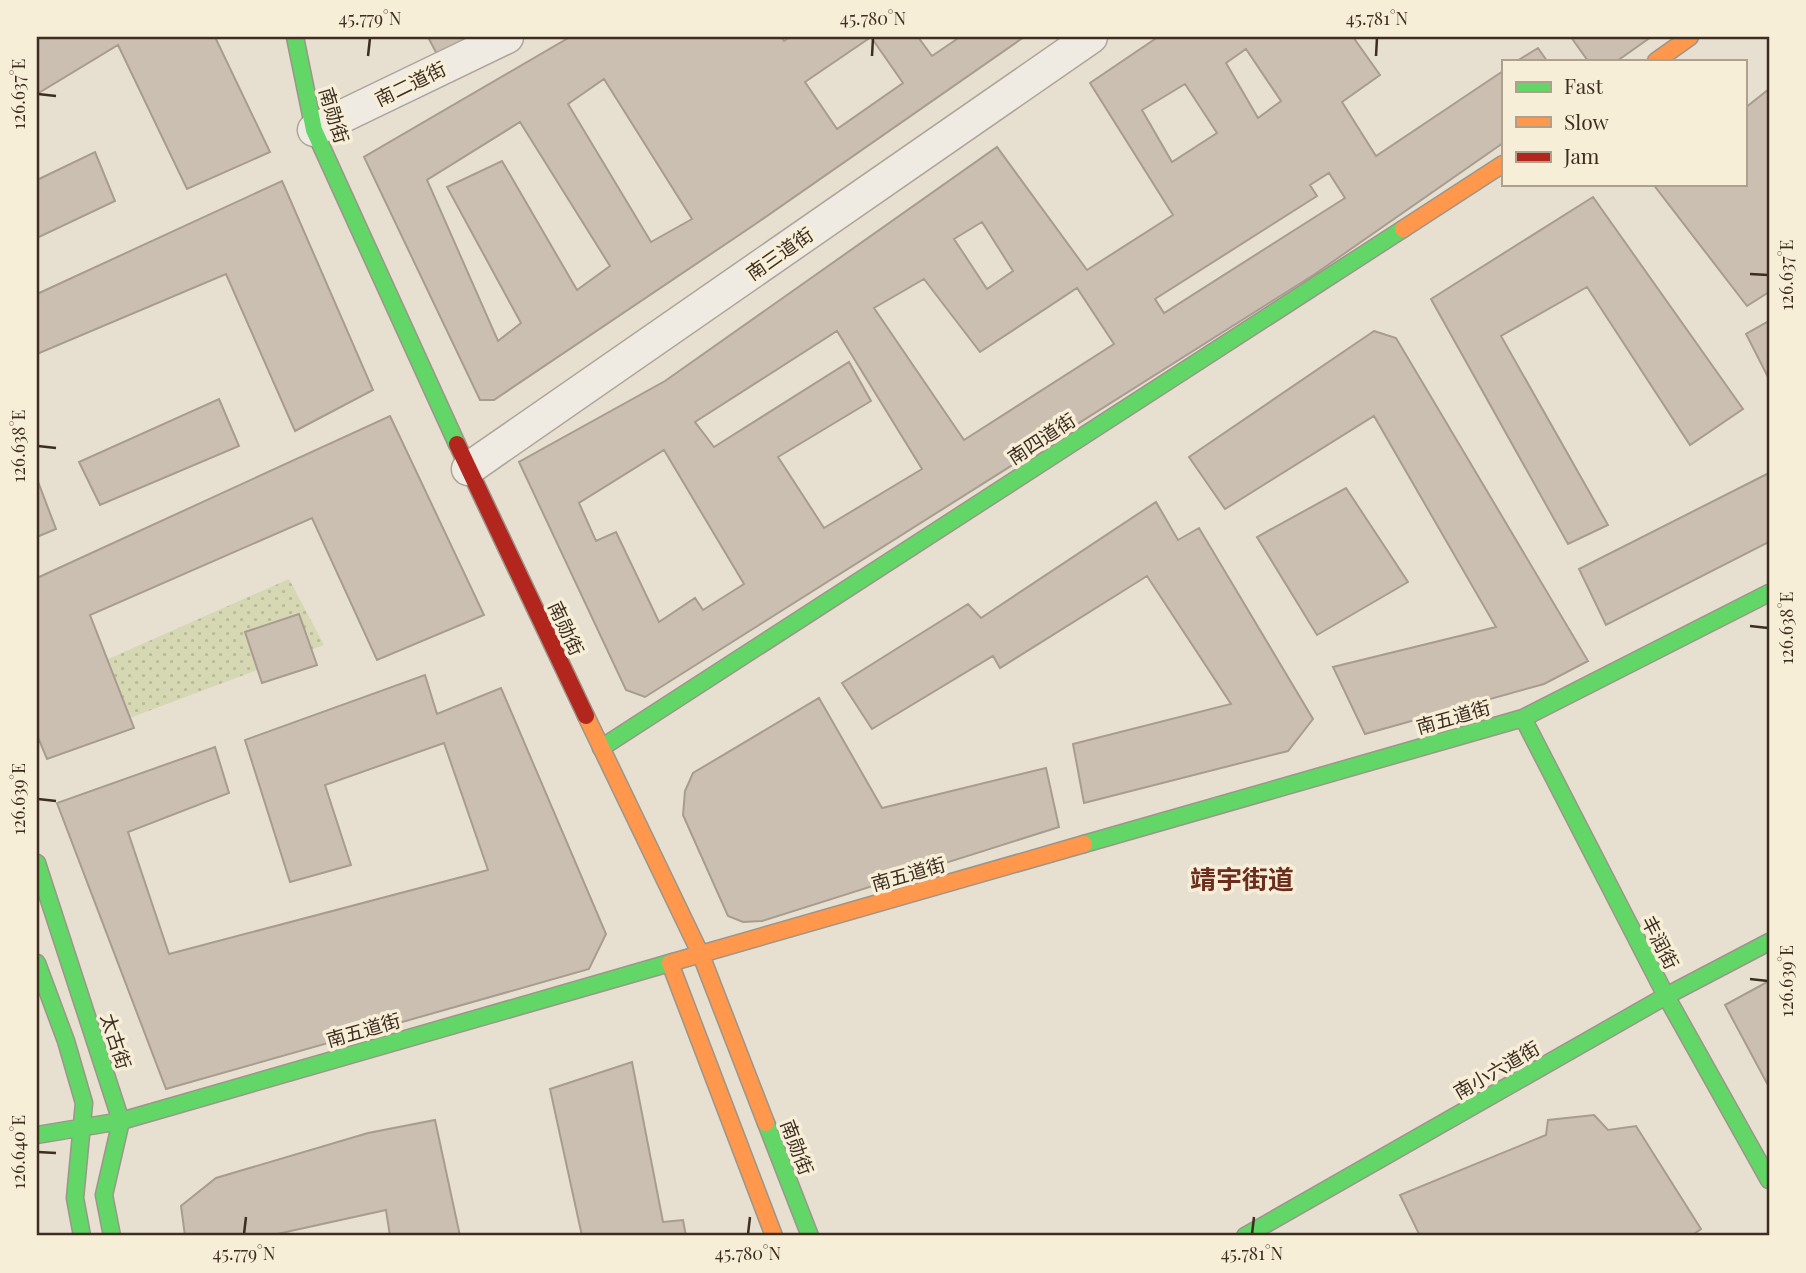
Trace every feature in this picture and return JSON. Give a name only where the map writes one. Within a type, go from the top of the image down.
[{"type":"street","name":"南勋街","points":[[295,37],[314,130],[468,469],[701,955],[810,1236]]},
{"type":"street","name":"南二道街","points":[[314,130],[506,37]]},
{"type":"street","name":"南三道街","points":[[468,469],[1090,37]]},
{"type":"street","points":[[1657,60],[1690,37]]},
{"type":"street","name":"南四道街","points":[[601,748],[1502,165]]},
{"type":"street","name":"南五道街","points":[[37,1135],[121,1121],[1523,718],[1769,593]]},
{"type":"street","name":"丰润街","points":[[1523,718],[1666,996],[1769,1180]]},
{"type":"street","name":"太古街","points":[[37,863],[121,1121]]},
{"type":"street","name":"南小六道街","points":[[1245,1236],[1666,996],[1769,942]]},
{"type":"street","points":[[37,963],[66,1041],[84,1103],[75,1198],[82,1236]]},
{"type":"street","points":[[670,963],[774,1236]]},
{"type":"street","points":[[112,1236],[104,1195],[121,1121]]},
{"type":"green space","points":[[289,579],[324,645],[127,719],[106,660]]},
{"type":"building","points":[[37,37],[215,37],[270,152],[187,189],[118,45],[37,94]]},
{"type":"building","points":[[428,37],[480,37],[440,60]]},
{"type":"building","points":[[570,37],[781,37],[784,41],[790,37],[871,37],[918,37],[932,56],[960,37],[1024,37],[754,225],[494,400],[480,400],[364,157]],"holes":[[[871,37],[903,83],[837,129],[805,82]],[[604,79],[692,219],[651,242],[568,104]],[[520,122],[610,266],[577,290],[502,161],[447,187],[521,323],[498,341],[427,180]]]},
{"type":"building","points":[[1158,37],[1353,37],[1380,75],[1342,102],[1376,156],[1502,72],[1502,144],[1315,274],[645,697],[626,690],[519,462],[665,381],[997,147],[1087,270],[1173,215],[1090,83]],"holes":[[[1246,49],[1281,101],[1258,118],[1226,63]],[[1185,84],[1217,133],[1172,162],[1142,110]],[[1329,173],[1345,198],[1164,313],[1155,299],[1317,196],[1310,185]],[[982,222],[1013,271],[987,289],[954,239]],[[924,279],[980,352],[1077,288],[1114,344],[964,440],[874,308]],[[837,331],[922,469],[824,528],[778,457],[871,401],[849,362],[714,447],[695,422]],[[664,450],[744,584],[703,610],[695,598],[659,622],[616,532],[596,541],[579,503]]]},
{"type":"building","points":[[1571,37],[1651,37],[1618,60],[1587,60]]},
{"type":"building","points":[[1538,48],[1546,60],[1519,60]]},
{"type":"building","points":[[1769,89],[1769,292],[1747,306],[1655,186],[1746,186],[1746,107]]},
{"type":"building","points":[[95,152],[115,201],[37,238],[37,180]]},
{"type":"building","points":[[282,181],[373,390],[295,431],[226,274],[37,354],[37,294]]},
{"type":"building","points":[[1593,197],[1743,409],[1690,445],[1587,287],[1501,336],[1608,525],[1568,544],[1431,299]]},
{"type":"building","points":[[1769,321],[1769,379],[1746,334]]},
{"type":"building","points":[[1374,331],[1396,338],[1588,661],[1544,684],[1365,734],[1333,667],[1496,627],[1374,416],[1225,509],[1189,457]]},
{"type":"building","points":[[219,399],[239,446],[100,505],[79,462]]},
{"type":"building","points":[[390,416],[484,615],[377,660],[312,518],[90,615],[134,728],[47,759],[37,735],[37,578]]},
{"type":"building","points":[[1769,473],[1769,542],[1606,625],[1579,569]]},
{"type":"building","points":[[37,479],[56,529],[37,537]]},
{"type":"building","points":[[1346,488],[1408,582],[1317,635],[1257,537]]},
{"type":"building","points":[[1156,502],[1178,540],[1199,528],[1313,719],[1288,751],[1084,803],[1073,744],[1231,704],[1147,576],[1000,668],[993,656],[872,729],[842,683],[968,604],[981,618]]},
{"type":"building","points":[[299,614],[317,665],[262,683],[245,632]]},
{"type":"building","points":[[425,675],[437,714],[501,688],[606,934],[589,969],[166,1089],[57,803],[215,747],[229,793],[128,832],[169,954],[488,870],[444,743],[325,785],[351,865],[290,882],[245,740]]},
{"type":"building","points":[[819,698],[882,808],[1046,768],[1059,827],[762,921],[743,922],[728,916],[683,815],[685,791],[693,773]]},
{"type":"building","points":[[1769,981],[1769,1087],[1725,1005]]},
{"type":"building","points":[[632,1062],[663,1222],[683,1220],[686,1236],[582,1236],[550,1089]]},
{"type":"building","points":[[1594,1115],[1608,1130],[1636,1126],[1701,1229],[1691,1236],[1420,1236],[1400,1195],[1546,1135],[1548,1120]]},
{"type":"building","points":[[435,1120],[460,1236],[390,1236],[386,1210],[268,1236],[185,1236],[181,1206],[216,1178],[368,1133]]},
{"type":"traffic: fast","points":[[295,37],[314,130],[457,444]]},
{"type":"traffic: fast","points":[[601,748],[1403,229]]},
{"type":"traffic: fast","points":[[1084,844],[1523,718],[1769,593]]},
{"type":"traffic: fast","points":[[1523,718],[1666,996],[1769,1180]]},
{"type":"traffic: fast","points":[[37,863],[121,1121],[104,1195],[112,1236]]},
{"type":"traffic: fast","points":[[1245,1236],[1666,996],[1769,942]]},
{"type":"traffic: fast","points":[[37,1135],[121,1121],[673,962]]},
{"type":"traffic: fast","points":[[37,963],[66,1041],[84,1103],[75,1198],[82,1236]]},
{"type":"traffic: fast","points":[[766,1123],[810,1236]]},
{"type":"traffic: slow","points":[[1657,60],[1690,37]]},
{"type":"traffic: slow","points":[[1403,229],[1502,165]]},
{"type":"traffic: slow","points":[[586,716],[701,955],[766,1123]]},
{"type":"traffic: slow","points":[[673,962],[1084,844]]},
{"type":"traffic: slow","points":[[670,963],[774,1236]]},
{"type":"traffic: jam","points":[[457,444],[586,716]]},
{"type":"district","name":"靖宇街道","points":[[1242,878]]}]
